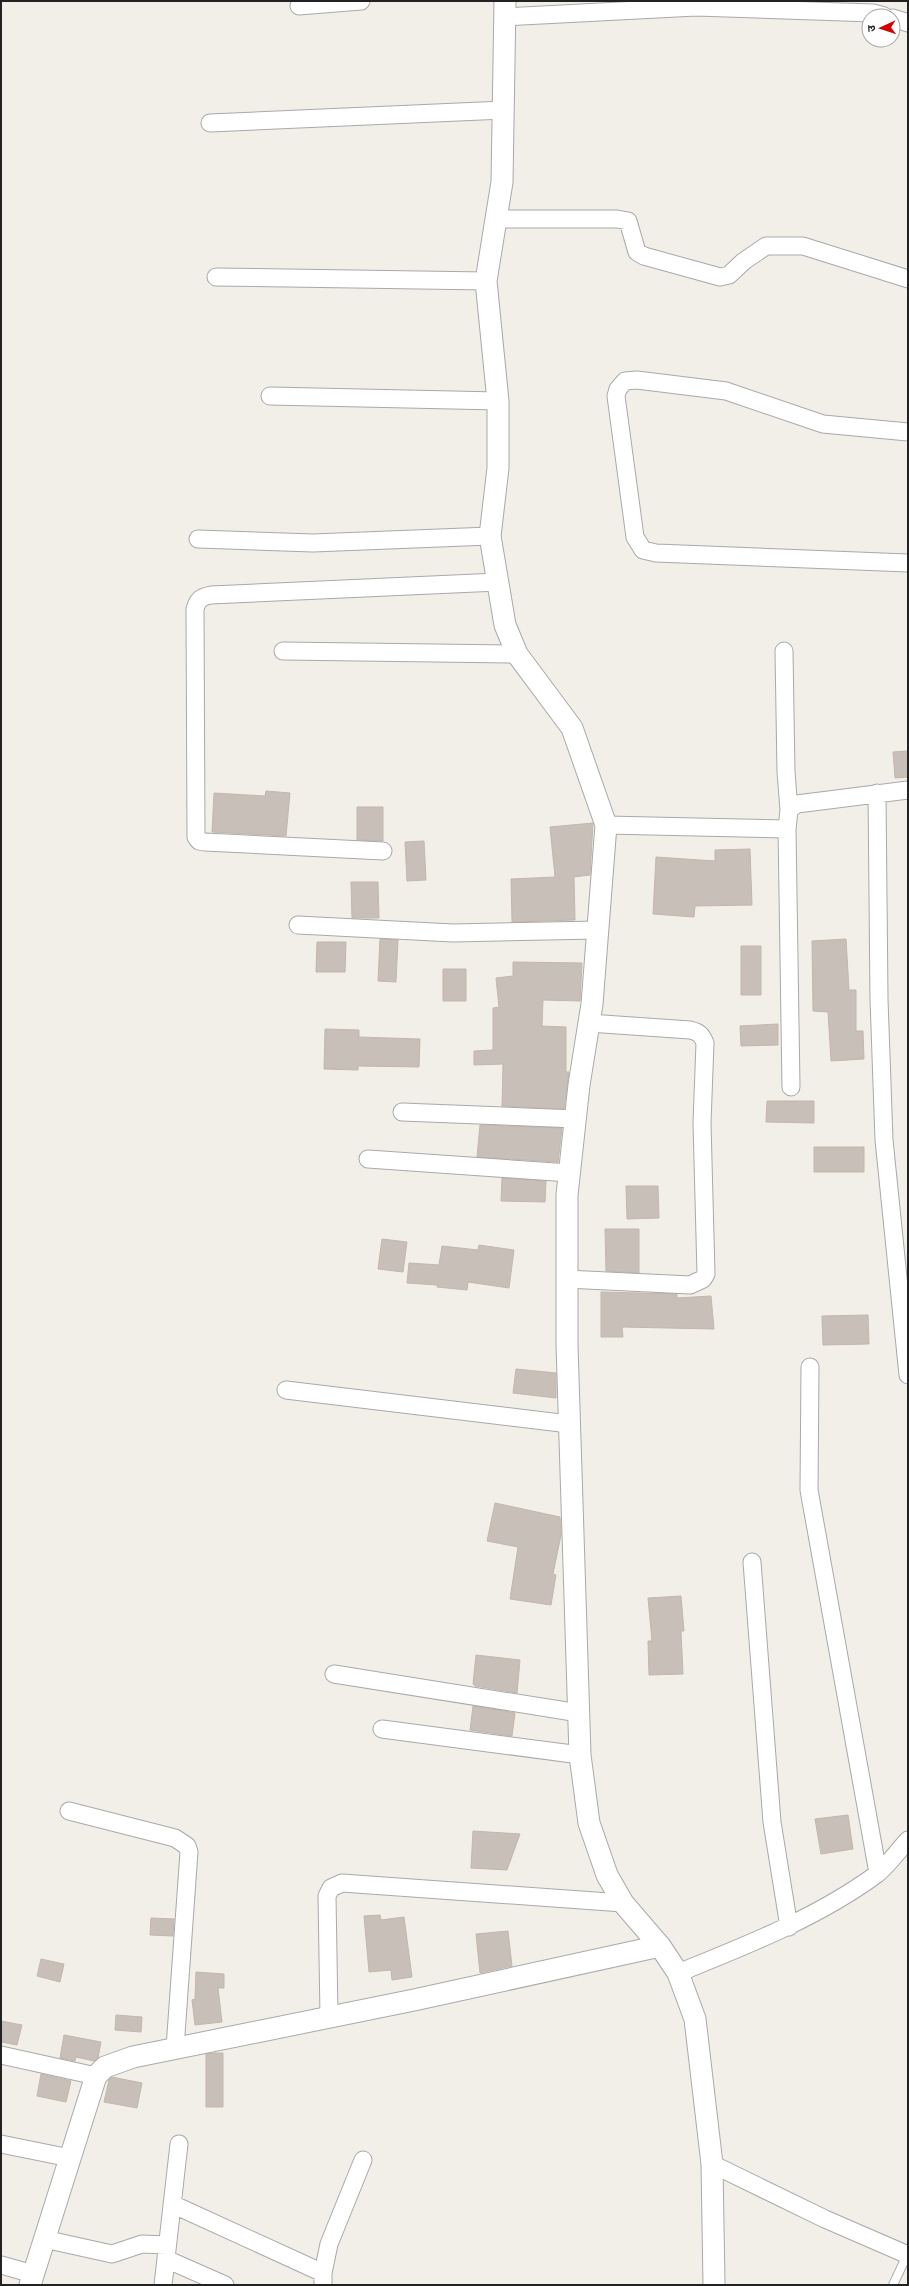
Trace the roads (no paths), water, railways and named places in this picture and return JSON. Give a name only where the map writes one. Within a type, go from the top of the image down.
[{"type":"street","points":[[299,6],[361,1]]},
{"type":"street","points":[[714,2285],[712,2164],[696,2019],[678,1973],[660,1946],[624,1903],[607,1875],[596,1848],[589,1823],[580,1755],[569,1424],[566,1279],[567,1195],[589,1023],[606,825],[572,728],[517,654],[505,625],[490,536],[498,468],[498,401],[486,281],[502,182],[505,9],[697,4],[861,9]]},
{"type":"street","points":[[210,124],[504,110]]},
{"type":"street","points":[[496,219],[617,219],[628,221],[638,252],[644,256],[710,276],[729,275],[753,254],[766,246],[783,245],[803,246],[908,279]]},
{"type":"street","points":[[216,277],[486,281]]},
{"type":"street","points":[[908,432],[849,428],[824,424],[726,392],[644,381],[625,381],[618,389],[616,396],[635,537],[643,550],[656,553],[908,563]]},
{"type":"street","points":[[270,396],[498,401]]},
{"type":"street","points":[[198,539],[313,543],[490,536]]},
{"type":"street","points":[[383,851],[205,842],[199,841],[196,837],[195,609],[197,601],[202,596],[211,595],[498,582]]},
{"type":"street","points":[[283,651],[517,654]]},
{"type":"street","points":[[784,651],[786,772],[789,810],[787,829],[791,1087]]},
{"type":"street","points":[[789,810],[797,804],[908,790]]},
{"type":"street","points":[[877,793],[879,999],[884,1140],[908,1375]]},
{"type":"street","points":[[606,825],[787,829]]},
{"type":"street","points":[[298,925],[453,933],[598,930]]},
{"type":"street","points":[[566,1279],[690,1285],[703,1279],[706,1274],[702,1123],[705,1043],[703,1036],[698,1032],[690,1030],[589,1023]]},
{"type":"street","points":[[402,1112],[576,1119]]},
{"type":"street","points":[[368,1159],[569,1173]]},
{"type":"street","points":[[810,1367],[809,1490],[878,1873]]},
{"type":"street","points":[[286,1390],[569,1424]]},
{"type":"street","points":[[752,1562],[772,1822],[789,1927]]},
{"type":"street","points":[[334,1674],[579,1713]]},
{"type":"street","points":[[382,1729],[580,1755]]},
{"type":"street","points":[[68,1811],[175,1838],[187,1846],[189,1852],[175,2048]]},
{"type":"street","points":[[678,1973],[789,1927],[878,1873],[908,1840]]},
{"type":"street","points":[[329,2016],[327,1896],[332,1888],[342,1883],[624,1903]]},
{"type":"street","points":[[1,2265],[32,2280],[96,2076],[105,2067],[175,2048],[414,2000],[660,1946]]},
{"type":"street","points":[[1,2055],[96,2076]]},
{"type":"street","points":[[1,2144],[70,2158]]},
{"type":"street","points":[[163,2285],[179,2144]]},
{"type":"street","points":[[172,2204],[323,2279],[329,2244],[364,2160]]},
{"type":"street","points":[[712,2164],[825,2219],[908,2255]]},
{"type":"street","points":[[44,2239],[112,2254],[142,2244],[166,2252],[225,2285]]},
{"type":"lane","points":[[893,2285],[908,2255]]}]
